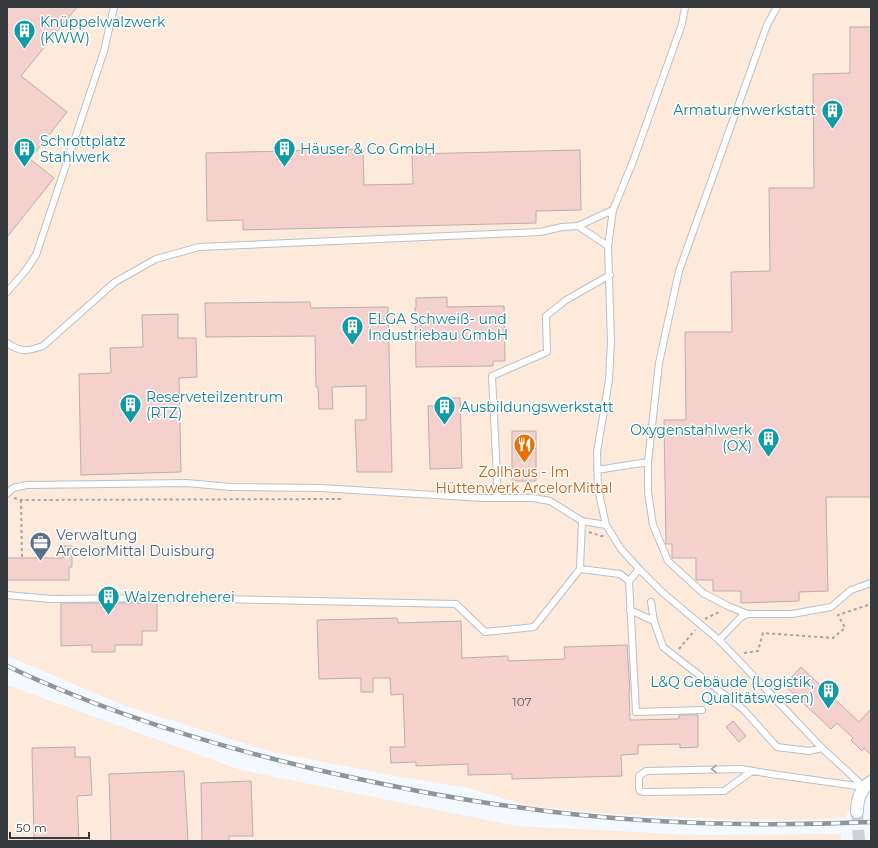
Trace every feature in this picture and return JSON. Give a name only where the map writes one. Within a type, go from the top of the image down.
[{"type":"street","points":[[857,812],[857,803],[860,793],[868,784]]},
{"type":"lane","points":[[7,292],[26,270],[36,255],[104,51],[114,7]]},
{"type":"lane","points":[[685,7],[679,32],[632,164],[613,210],[608,246],[610,275],[610,380],[597,452],[598,489],[606,525],[620,549],[639,569],[667,596],[719,640],[822,748],[868,784]]},
{"type":"lane","points":[[748,614],[730,607],[703,593],[668,561],[652,525],[648,492],[648,462],[659,363],[679,272],[767,25],[777,7]]},
{"type":"lane","points":[[7,343],[16,349],[30,350],[43,346],[115,282],[156,258],[199,247],[533,232],[578,226],[613,210]]},
{"type":"lane","points":[[578,226],[608,246]]},
{"type":"lane","points":[[498,498],[492,376],[547,352],[546,316],[566,300],[610,275]]},
{"type":"lane","points":[[597,470],[648,462]]},
{"type":"lane","points":[[7,494],[13,488],[27,485],[186,483],[231,487],[321,488],[423,495],[533,498],[550,501],[582,521],[606,525]]},
{"type":"lane","points":[[7,595],[51,599],[166,598],[456,604],[485,632],[534,627],[580,569],[582,521]]},
{"type":"lane","points":[[580,569],[620,574],[629,581]]},
{"type":"lane","points":[[639,569],[629,581],[636,712],[702,710]]},
{"type":"lane","points":[[719,640],[740,617],[748,614],[792,614],[831,607],[850,590],[871,583]]},
{"type":"lane","points":[[651,602],[654,621],[663,647],[744,710],[777,747],[809,751],[822,748]]},
{"type":"lane","points":[[630,610],[654,621]]},
{"type":"lane","points":[[752,771],[724,791],[643,792],[639,789],[639,776],[646,771],[741,769],[868,784]]},
{"type":"path","points":[[14,498],[20,500],[346,498]]},
{"type":"path","points":[[20,500],[22,558]]},
{"type":"path","points":[[581,529],[601,536],[612,535]]},
{"type":"path","points":[[734,655],[758,651],[763,633],[833,638],[845,628],[838,616],[871,604]]},
{"type":"shaded area","points":[[7,7],[871,7],[871,772],[845,818],[788,820],[718,819],[627,815],[528,806],[468,788],[272,752],[128,707],[7,656]]},
{"type":"shaded area","points":[[7,685],[241,770],[516,826],[697,835],[841,834],[841,841],[7,841]]},
{"type":"building","points":[[7,7],[77,7],[21,76],[67,112],[30,159],[54,178],[7,237]]},
{"type":"building","points":[[850,27],[871,27],[871,497],[826,497],[828,591],[799,592],[799,601],[741,603],[741,591],[713,591],[713,580],[696,580],[696,558],[672,558],[672,544],[666,544],[664,420],[686,420],[685,332],[732,332],[731,272],[770,271],[769,188],[814,188],[813,74],[850,73]]},
{"type":"building","points":[[363,149],[364,185],[413,184],[412,154],[580,150],[581,210],[536,211],[536,223],[243,230],[243,220],[207,221],[206,153]]},
{"type":"building","points":[[447,297],[447,307],[504,306],[505,361],[493,361],[493,366],[416,367],[416,298]]},
{"type":"building","points":[[310,302],[311,308],[388,307],[392,472],[357,472],[355,420],[366,420],[366,386],[332,387],[333,409],[319,409],[318,387],[316,387],[315,336],[206,337],[205,303]]},
{"type":"building","name":"Reserveteilzentrum (RTZ)","points":[[178,314],[178,338],[196,338],[197,377],[179,378],[181,472],[81,475],[79,374],[111,373],[110,348],[143,347],[142,315]]},
{"type":"building","name":"Ausbildungswerkstatt","points":[[442,398],[460,398],[462,468],[430,469],[428,406],[442,406]]},
{"type":"building","name":"Zollhaus - Im Hüttenwerk ArcelorMittal","points":[[512,431],[536,431],[536,481],[512,481]]},
{"type":"building","name":"Verwaltung ArcelorMittal Duisburg","points":[[63,546],[72,546],[72,567],[69,567],[69,580],[7,580],[7,558],[63,558]]},
{"type":"building","name":"Walzendreherei","points":[[61,603],[157,603],[157,631],[142,631],[142,645],[115,645],[115,652],[92,652],[92,645],[61,646]]},
{"type":"building","points":[[397,618],[398,623],[461,621],[462,658],[508,656],[508,661],[565,659],[564,647],[627,645],[630,720],[679,719],[679,715],[698,715],[698,747],[680,748],[680,744],[638,745],[638,754],[621,755],[622,776],[512,779],[512,774],[468,775],[468,764],[416,766],[416,762],[391,763],[390,747],[405,747],[403,694],[391,695],[390,678],[373,678],[373,692],[361,692],[361,678],[319,679],[317,620]]},
{"type":"building","name":"L&Q Gebäude (Logistik, Qualitätswesen)","points":[[801,667],[859,722],[871,709],[871,755],[864,748],[862,751],[851,740],[853,738],[837,723],[831,729],[784,685]]},
{"type":"building","points":[[733,721],[746,736],[739,742],[726,727]]},
{"type":"building","points":[[75,747],[75,757],[90,757],[92,795],[77,796],[79,841],[34,841],[32,748]]},
{"type":"building","points":[[184,771],[188,841],[111,841],[109,774]]},
{"type":"building","points":[[251,781],[253,836],[229,836],[229,841],[202,841],[201,783]]},
{"type":"tunnel","points":[[857,812],[859,841]]},
{"type":"railway","points":[[7,666],[84,699],[164,728],[204,740],[245,752],[327,772],[445,796],[560,813],[649,821],[738,824],[871,822]]},
{"type":"place","name":"Knüppelwalzwerk (KWW)","points":[[24,50]]},
{"type":"place","name":"Armaturenwerkstatt","points":[[832,130]]},
{"type":"place","name":"Schrottplatz Stahlwerk","points":[[24,168]]},
{"type":"place","name":"Häuser & Co GmbH","points":[[285,168]]},
{"type":"place","name":"ELGA Schweiß- und Industriebau GmbH","points":[[352,346]]},
{"type":"place","name":"Reserveteilzentrum (RTZ)","points":[[130,424]]},
{"type":"place","name":"Ausbildungswerkstatt","points":[[445,426]]},
{"type":"place","name":"Oxygenstahlwerk (OX)","points":[[768,458]]},
{"type":"place","name":"Zollhaus - Im Hüttenwerk ArcelorMittal","points":[[524,464]]},
{"type":"place","name":"Verwaltung ArcelorMittal Duisburg","points":[[40,562]]},
{"type":"place","name":"Walzendreherei","points":[[109,616]]},
{"type":"place","name":"L&Q Gebäude (Logistik, Qualitätswesen)","points":[[829,710]]}]
